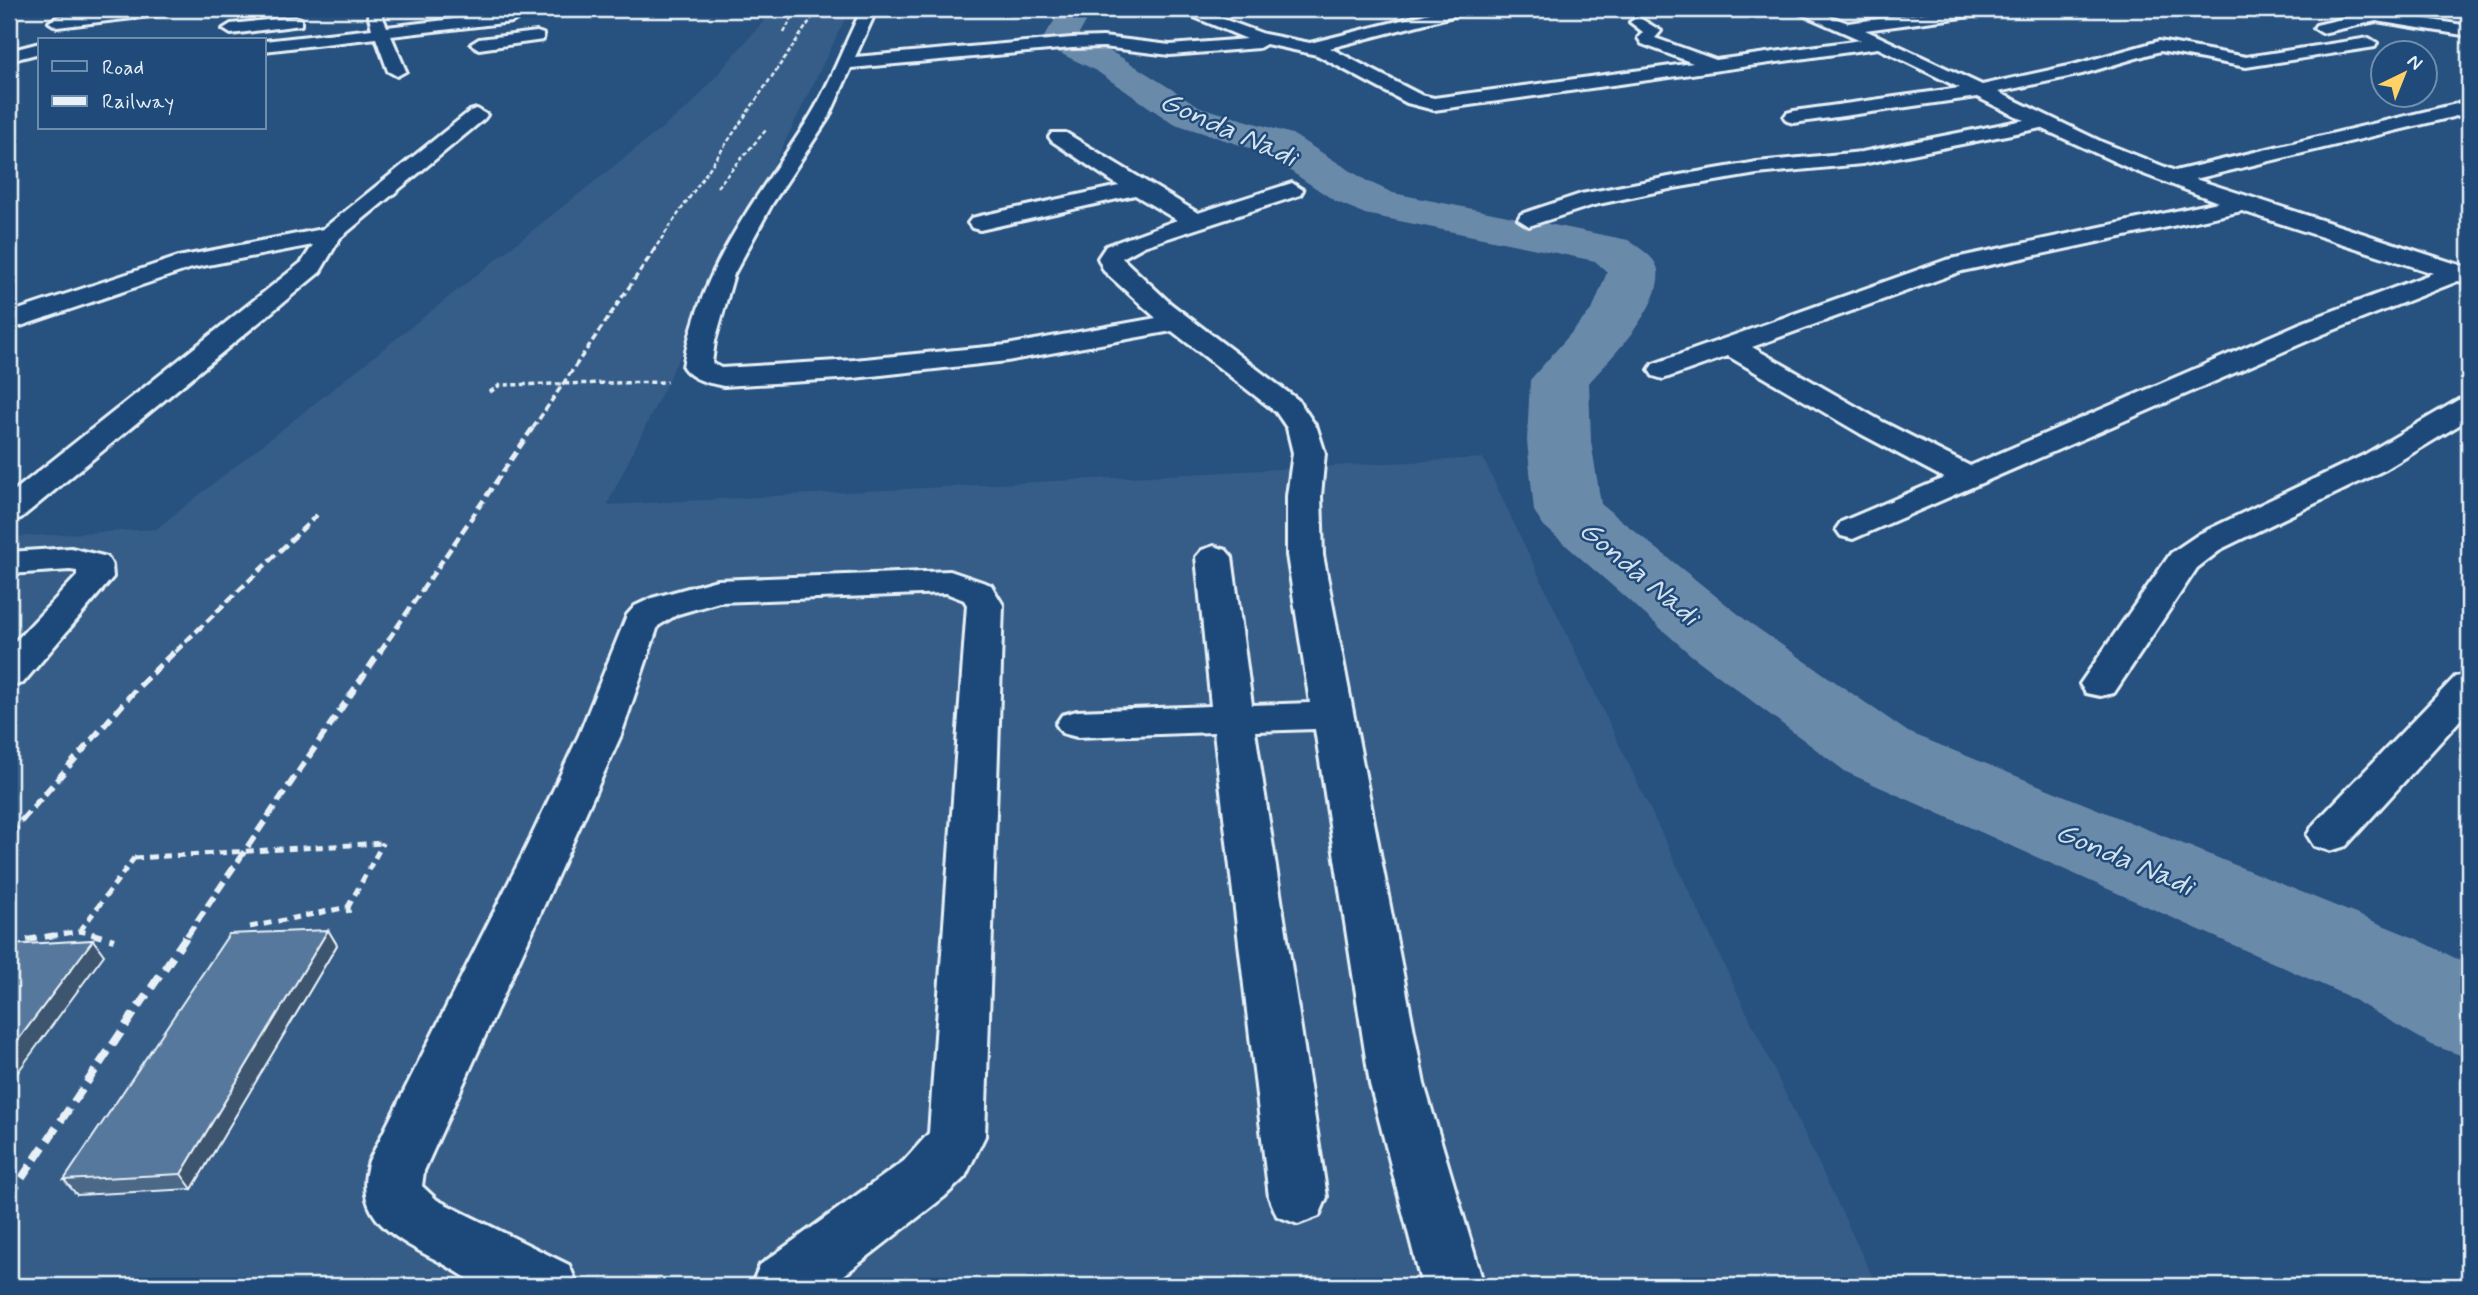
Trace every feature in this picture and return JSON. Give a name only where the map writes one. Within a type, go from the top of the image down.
[{"type":"street","points":[[53,38],[57,22],[71,9]]},
{"type":"street","points":[[57,22],[167,9]]},
{"type":"street","points":[[869,9],[819,117],[761,204],[722,274],[696,360],[697,367],[713,375],[854,369],[1007,354],[1177,322]]},
{"type":"street","points":[[1182,9],[1273,42],[1312,48],[1335,57],[1414,99],[1434,104],[1879,43]]},
{"type":"street","points":[[1312,48],[1463,9]]},
{"type":"street","points":[[1797,9],[1847,28],[2044,122],[2172,178],[2241,204],[2463,274]]},
{"type":"street","points":[[1847,28],[1986,9]]},
{"type":"street","points":[[396,10],[369,12],[397,54],[397,71]]},
{"type":"street","points":[[2310,31],[2376,16],[2469,31]]},
{"type":"street","points":[[266,46],[512,17]]},
{"type":"street","points":[[231,29],[309,20]]},
{"type":"street","points":[[1638,22],[1653,31],[1646,38],[1648,41],[1717,66]]},
{"type":"street","points":[[457,46],[537,37]]},
{"type":"street","points":[[2286,38],[2325,50]]},
{"type":"street","points":[[843,63],[1072,43],[1103,42],[1170,50],[1273,42]]},
{"type":"street","points":[[1794,117],[1979,91],[2076,70],[2159,46],[2240,62],[2369,43]]},
{"type":"street","points":[[9,56],[38,49]]},
{"type":"street","points":[[2172,178],[2469,107]]},
{"type":"street","points":[[9,511],[311,267],[320,258],[330,236],[477,115]]},
{"type":"street","points":[[1529,219],[1589,199],[1674,182],[1757,168],[1863,158],[2044,122]]},
{"type":"street","points":[[1059,138],[1197,222]]},
{"type":"street","points":[[980,223],[1138,188]]},
{"type":"street","points":[[1292,190],[1136,241],[1115,251],[1110,258],[1113,266],[1177,322],[1287,406],[1302,428],[1309,453],[1304,496],[1305,555],[1397,1084],[1453,1286]]},
{"type":"street","points":[[1663,370],[1955,265],[2241,204]]},
{"type":"street","points":[[9,322],[187,262],[330,236]]},
{"type":"street","points":[[1853,528],[2311,329],[2463,274]]},
{"type":"street","points":[[1730,346],[1863,422],[1969,478]]},
{"type":"street","points":[[2101,684],[2183,561],[2211,541],[2375,462],[2469,407]]},
{"type":"street","points":[[1214,557],[1233,719],[1298,1198]]},
{"type":"street","points":[[9,563],[72,559],[94,565],[95,577],[74,604],[29,644],[9,674]]},
{"type":"street","points":[[547,1286],[416,1219],[397,1204],[390,1183],[398,1161],[551,846],[595,747],[640,624],[648,614],[665,606],[717,591],[950,582],[978,593],[985,605],[957,1136],[945,1159],[924,1179],[782,1286]]},
{"type":"street","points":[[2330,835],[2469,686]]},
{"type":"street","points":[[1077,724],[1334,715]]},
{"type":"path","points":[[490,392],[500,385],[621,384],[683,381],[713,375]]},
{"type":"path","points":[[80,931],[134,858],[383,842],[348,907],[349,918]]},
{"type":"path","points":[[250,928],[348,907]]},
{"type":"path","points":[[27,940],[80,931],[114,940]]},
{"type":"shaded area","points":[[774,9],[850,9],[607,505],[1483,458],[1877,1286],[9,1286],[9,537],[156,529],[691,105]]},
{"type":"building","points":[[328,930],[181,1174],[64,1180],[229,934]]},
{"type":"building","points":[[93,940],[9,1052],[9,945]]},
{"type":"waterway","name":"Gonda Nadi","points":[[1065,9],[1073,16],[1059,40],[1107,63],[1186,115],[1277,143],[1321,169],[1351,191],[1381,204],[1611,250],[1633,268],[1631,284],[1617,314],[1559,380],[1559,441],[1568,511],[1719,638],[1877,752],[2381,967],[2469,1015]]},
{"type":"railway","points":[[784,33],[796,9]]},
{"type":"railway","points":[[653,251],[818,9]]},
{"type":"railway","points":[[717,187],[766,130]]},
{"type":"railway","points":[[533,428],[655,249]]},
{"type":"railway","points":[[380,652],[534,426]]},
{"type":"railway","points":[[175,652],[317,515]]},
{"type":"railway","points":[[9,835],[136,689],[176,650]]},
{"type":"railway","points":[[187,936],[381,650]]},
{"type":"railway","points":[[9,1197],[188,934]]}]
